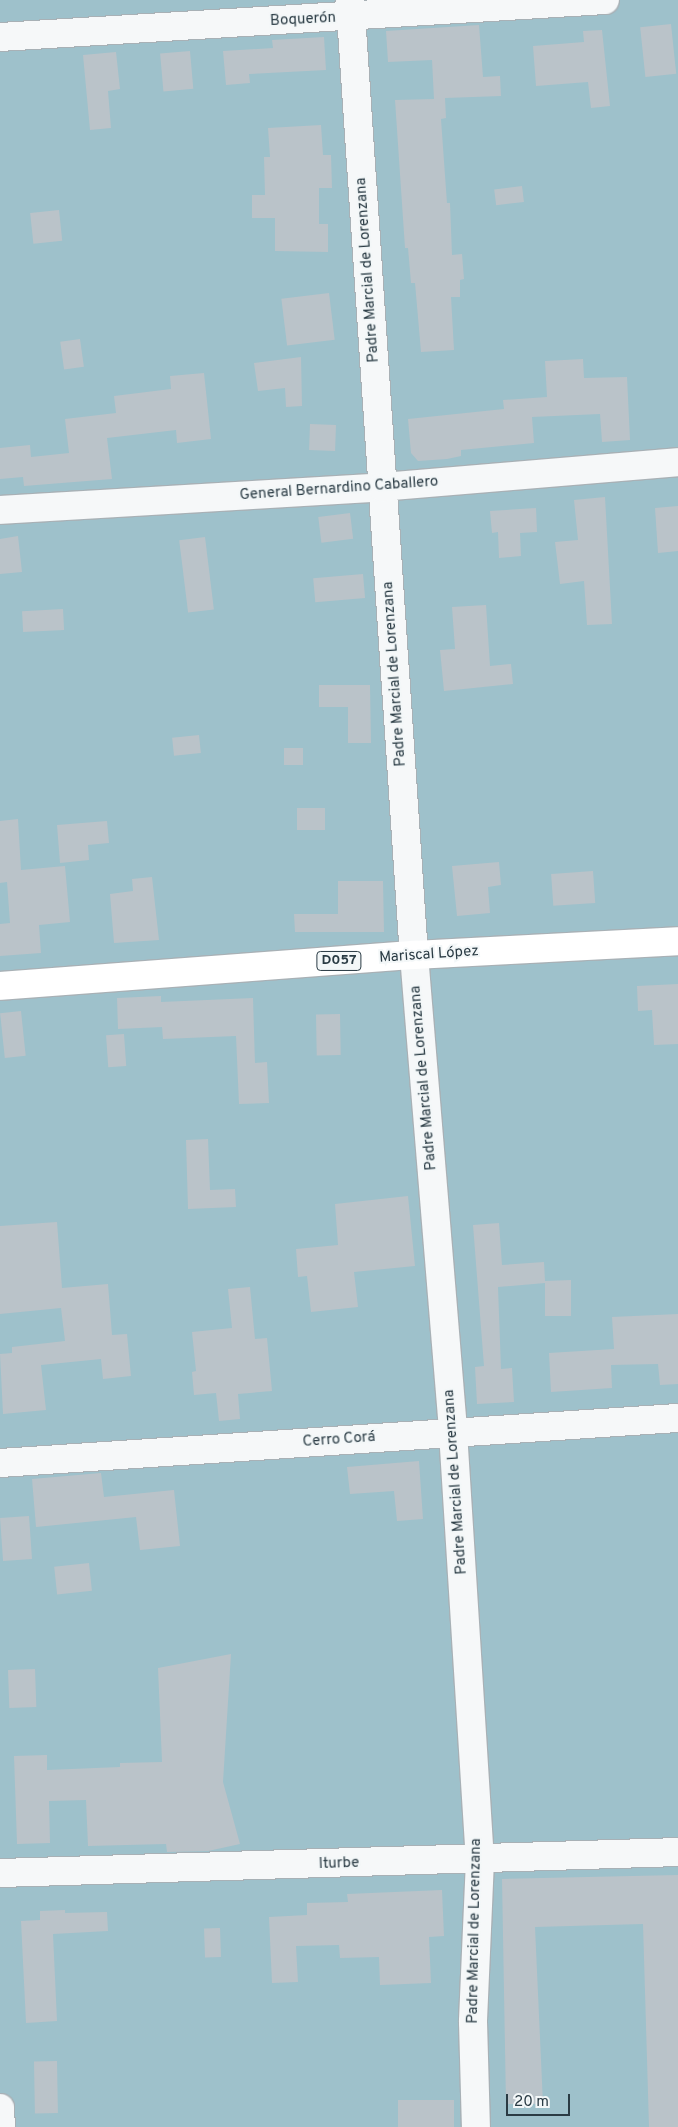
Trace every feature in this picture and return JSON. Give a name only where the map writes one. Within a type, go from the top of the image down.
[{"type":"main road","name":"Mariscal López","points":[[0,986],[414,956],[678,941]]},
{"type":"street","name":"Boquerón","points":[[0,37],[350,9],[605,0]]},
{"type":"street","name":"Padre Marcial de Lorenzana","points":[[350,9],[414,956],[453,1432],[480,1860],[473,2022],[476,2127]]},
{"type":"street","name":"General Bernardino Caballero","points":[[0,510],[382,487],[678,462]]},
{"type":"street","name":"Cerro Corá","points":[[0,1463],[678,1418]]},
{"type":"street","name":"Iturbe","points":[[0,1873],[480,1860],[678,1852]]},
{"type":"street","points":[[0,2108],[1,2127]]},
{"type":"water","points":[[0,0],[678,0],[678,2127],[0,2127]]},
{"type":"building","points":[[671,24],[676,74],[645,77],[640,27]]},
{"type":"building","points":[[479,25],[483,77],[500,76],[501,96],[445,98],[446,118],[441,119],[447,203],[450,203],[452,255],[462,254],[464,279],[460,280],[460,297],[451,297],[454,350],[421,352],[415,283],[411,283],[408,248],[405,248],[395,100],[434,99],[432,60],[388,62],[386,31]]},
{"type":"building","points":[[602,30],[610,106],[591,108],[588,82],[536,86],[533,46],[584,42],[583,31]]},
{"type":"building","points":[[324,37],[326,70],[249,74],[250,83],[226,85],[223,51],[273,48],[272,40]]},
{"type":"building","points":[[190,51],[193,89],[163,91],[160,54]]},
{"type":"building","points":[[116,52],[120,89],[108,91],[111,128],[90,130],[83,55]]},
{"type":"building","points":[[321,125],[323,155],[331,155],[332,188],[319,188],[319,224],[328,224],[328,252],[275,251],[275,218],[252,218],[252,195],[265,195],[264,157],[270,157],[268,128]]},
{"type":"building","points":[[522,186],[524,202],[496,205],[494,189]]},
{"type":"building","points":[[59,210],[62,241],[33,244],[30,213]]},
{"type":"building","points":[[329,293],[335,340],[287,345],[281,299]]},
{"type":"building","points":[[80,339],[84,367],[64,370],[60,342]]},
{"type":"building","points":[[301,357],[302,406],[286,407],[285,388],[258,391],[254,363]]},
{"type":"building","points":[[583,359],[584,378],[627,377],[630,440],[602,442],[600,414],[532,417],[534,443],[461,450],[461,456],[447,459],[418,461],[411,453],[408,419],[504,409],[503,400],[547,397],[545,361]]},
{"type":"building","points":[[204,373],[211,439],[177,443],[176,430],[107,438],[112,479],[24,486],[23,477],[0,479],[0,448],[30,445],[31,457],[69,453],[65,419],[116,413],[114,396],[171,389],[170,376]]},
{"type":"building","points":[[310,424],[336,425],[335,451],[309,450]]},
{"type":"building","points":[[605,497],[612,624],[587,625],[584,581],[560,584],[555,542],[578,540],[574,500]]},
{"type":"building","points":[[678,506],[678,551],[658,553],[655,508]]},
{"type":"building","points":[[536,508],[537,532],[520,533],[521,556],[499,558],[498,532],[492,533],[490,511]]},
{"type":"building","points":[[350,513],[353,539],[321,543],[318,517]]},
{"type":"building","points":[[18,536],[22,572],[0,574],[0,539]]},
{"type":"building","points":[[205,537],[214,609],[188,613],[179,540]]},
{"type":"building","points":[[363,574],[365,598],[315,602],[313,578]]},
{"type":"building","points":[[486,605],[490,666],[511,664],[513,684],[444,691],[440,650],[455,649],[452,607]]},
{"type":"building","points":[[63,609],[64,630],[23,632],[22,611]]},
{"type":"building","points":[[319,685],[370,685],[371,743],[348,743],[348,707],[319,707]]},
{"type":"building","points":[[199,735],[201,753],[174,756],[172,738]]},
{"type":"building","points":[[284,748],[303,748],[303,765],[284,765]]},
{"type":"building","points":[[297,808],[325,808],[325,830],[297,830]]},
{"type":"building","points":[[18,819],[21,870],[65,866],[70,922],[39,925],[41,953],[0,956],[0,924],[10,923],[7,882],[0,883],[0,821]]},
{"type":"building","points":[[107,821],[109,843],[88,845],[89,860],[60,863],[57,825]]},
{"type":"building","points":[[499,862],[501,885],[488,887],[490,913],[457,916],[452,866]]},
{"type":"building","points":[[593,871],[595,903],[553,906],[551,874]]},
{"type":"building","points":[[152,877],[159,940],[114,943],[110,894],[133,891],[132,879]]},
{"type":"building","points":[[338,881],[383,881],[384,932],[295,932],[294,914],[338,914]]},
{"type":"building","points":[[678,984],[678,1044],[654,1045],[652,1010],[638,1011],[637,986]]},
{"type":"building","points":[[161,996],[161,1002],[253,998],[255,1063],[267,1062],[269,1103],[239,1104],[236,1036],[163,1039],[162,1027],[118,1029],[117,998]]},
{"type":"building","points":[[21,1011],[26,1056],[5,1058],[0,1013]]},
{"type":"building","points":[[316,1014],[340,1014],[341,1055],[317,1055]]},
{"type":"building","points":[[124,1034],[126,1066],[108,1067],[106,1035]]},
{"type":"building","points":[[208,1139],[210,1190],[235,1189],[236,1207],[188,1209],[186,1140]]},
{"type":"building","points":[[408,1196],[415,1266],[354,1272],[358,1307],[311,1312],[307,1276],[298,1277],[296,1249],[338,1245],[335,1204]]},
{"type":"building","points":[[57,1222],[62,1288],[108,1284],[112,1335],[127,1334],[131,1376],[103,1379],[101,1359],[41,1365],[46,1410],[3,1414],[0,1354],[12,1353],[12,1347],[65,1341],[61,1308],[0,1314],[0,1226]]},
{"type":"building","points":[[499,1223],[502,1265],[544,1262],[545,1281],[571,1280],[571,1316],[545,1316],[545,1283],[498,1287],[501,1369],[512,1368],[514,1402],[477,1404],[475,1367],[484,1366],[473,1225]]},
{"type":"building","points":[[250,1287],[255,1339],[267,1338],[272,1391],[238,1394],[240,1419],[219,1421],[216,1393],[194,1395],[192,1372],[196,1371],[192,1332],[232,1328],[228,1289]]},
{"type":"building","points":[[678,1314],[678,1384],[660,1385],[658,1364],[611,1365],[612,1388],[551,1392],[549,1353],[614,1349],[612,1317]]},
{"type":"building","points":[[419,1461],[423,1519],[397,1521],[394,1491],[350,1494],[347,1467]]},
{"type":"building","points":[[101,1473],[104,1497],[174,1490],[180,1546],[140,1550],[136,1517],[36,1527],[32,1479]]},
{"type":"building","points":[[29,1516],[32,1559],[3,1561],[0,1518]]},
{"type":"building","points":[[89,1563],[92,1591],[57,1595],[54,1567]]},
{"type":"building","points":[[231,1654],[223,1782],[240,1844],[208,1851],[167,1852],[166,1844],[88,1846],[86,1800],[49,1801],[50,1843],[17,1844],[14,1756],[47,1755],[47,1770],[120,1767],[120,1763],[162,1762],[158,1668]]},
{"type":"building","points":[[35,1669],[36,1707],[9,1708],[8,1670]]},
{"type":"building","points":[[678,1875],[678,2127],[649,2127],[643,1924],[535,1927],[543,2104],[506,2104],[502,1879]]},
{"type":"building","points":[[442,1890],[444,1936],[429,1937],[431,1983],[380,1985],[379,1957],[340,1958],[339,1945],[296,1946],[298,1982],[272,1983],[269,1917],[307,1915],[307,1903],[348,1902],[347,1894]]},
{"type":"building","points":[[65,1910],[65,1913],[107,1912],[108,1931],[53,1934],[57,2021],[26,2023],[21,1921],[40,1920],[40,1911]]},
{"type":"building","points":[[220,1928],[221,1957],[205,1958],[204,1929]]},
{"type":"building","points":[[34,2061],[57,2061],[58,2113],[35,2113]]},
{"type":"building","points":[[398,2100],[454,2100],[454,2127],[398,2127]]}]
